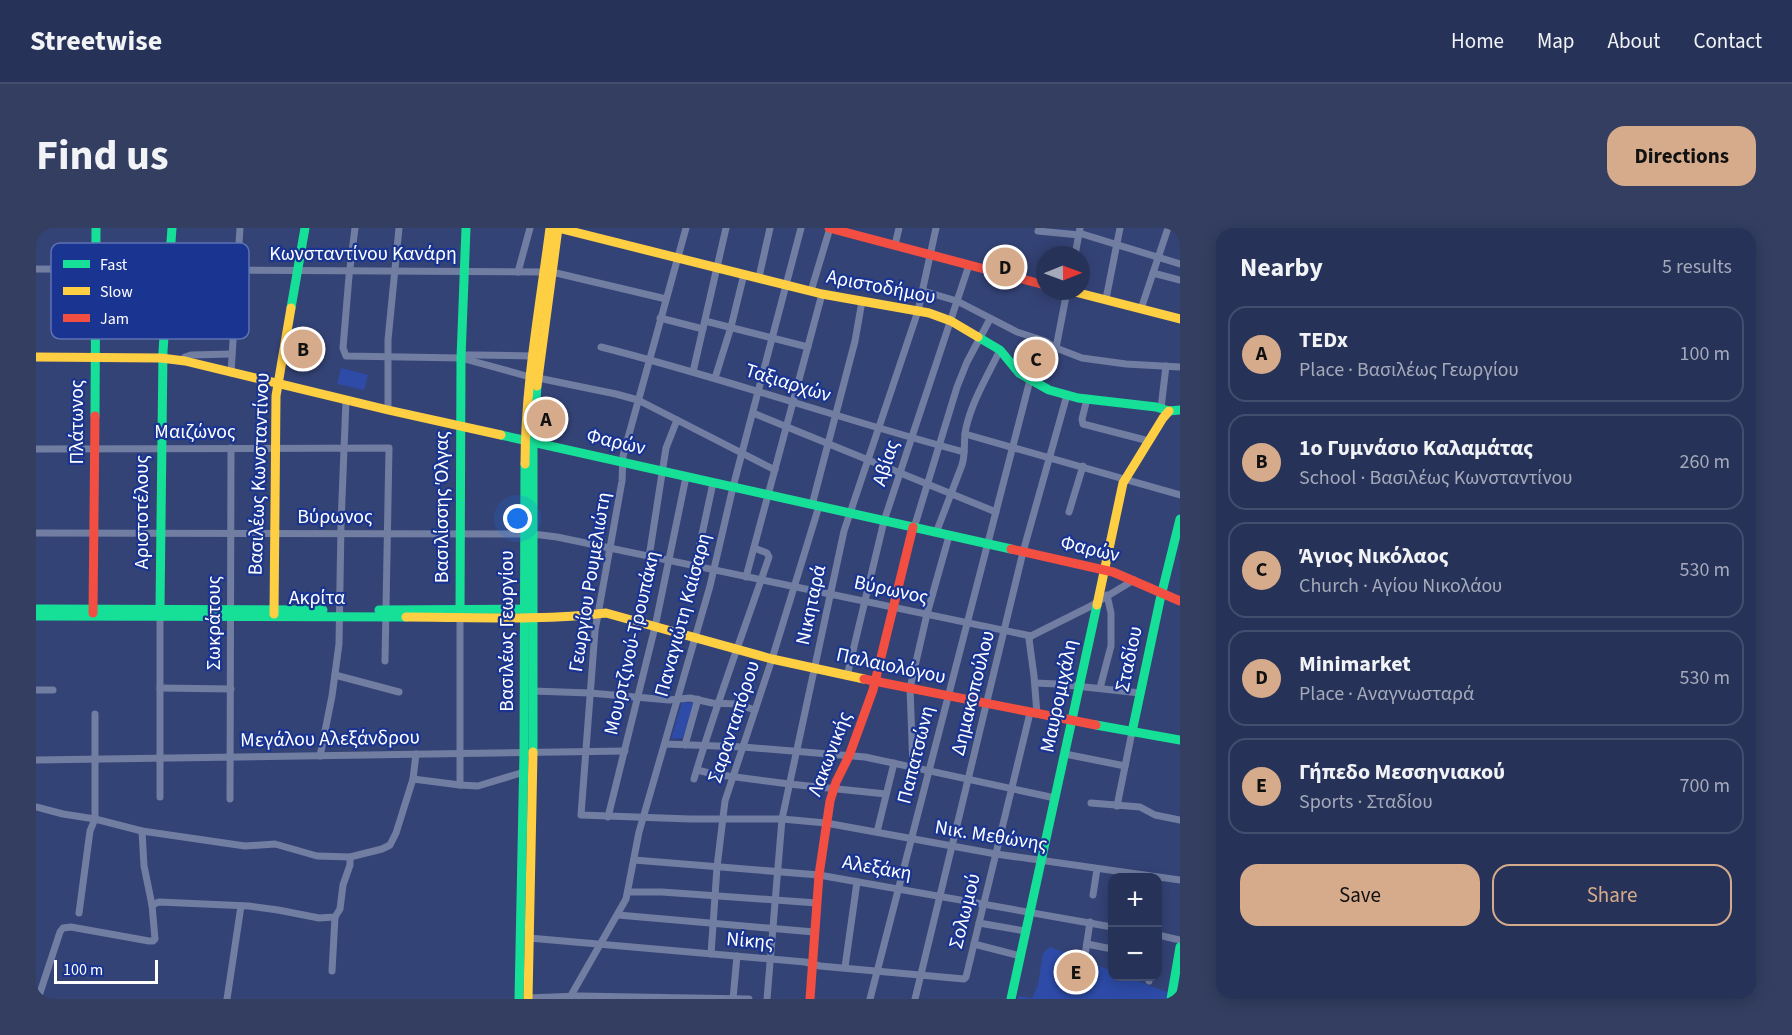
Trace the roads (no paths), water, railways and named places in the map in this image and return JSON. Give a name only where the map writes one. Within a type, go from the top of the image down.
[{"type":"main road","name":"Αριστοτέλους","points":[[171,243],[172,228]]},
{"type":"main road","name":"Βασιλέως Κωνσταντίνου","points":[[274,613],[277,383],[305,228]]},
{"type":"main road","name":"Βασιλίσσης Όλγας","points":[[460,613],[461,358],[466,228]]},
{"type":"main road","name":"Βασιλέως Γεωργίου","points":[[525,999],[529,938],[529,441],[534,378],[549,272],[550,228]]},
{"type":"main road","name":"Βασιλέως Γεωργίου","points":[[534,378],[533,356],[558,228]]},
{"type":"main road","name":"Αριστοδήμου","points":[[558,228],[822,294],[918,311],[951,321],[1000,350],[1012,366],[1030,380],[1049,390],[1087,399],[1180,410]]},
{"type":"main road","points":[[829,228],[1036,283]]},
{"type":"main road","points":[[1090,296],[1180,319]]},
{"type":"main road","name":"Πλάτωνος","points":[[93,612],[95,339]]},
{"type":"main road","name":"Αριστοτέλους","points":[[160,613],[163,339]]},
{"type":"main road","name":"Φαρών","points":[[36,357],[162,358],[181,361],[388,410],[1104,570],[1134,580],[1161,595],[1180,601]]},
{"type":"main road","name":"Μαυρομιχάλη","points":[[1011,999],[1124,479],[1149,441],[1165,410]]},
{"type":"main road","name":"Σταδίου","points":[[1132,732],[1161,595],[1180,519]]},
{"type":"main road","name":"Λακωνικής","points":[[810,999],[819,875],[826,823],[834,789],[849,756],[876,682],[914,528]]},
{"type":"main road","name":"Ακρίτα","points":[[36,609],[160,613],[529,613],[582,616],[598,613]]},
{"type":"main road","name":"Ακρίτα","points":[[36,616],[93,612]]},
{"type":"main road","name":"Βασιλέως Γεωργίου","points":[[525,999],[524,772],[533,691],[529,613]]},
{"type":"main road","name":"Παλαιολόγου","points":[[598,613],[611,614],[772,659],[876,682],[1180,741]]},
{"type":"main road","points":[[1171,999],[1179,964],[1180,947]]},
{"type":"street","points":[[239,243],[240,228]]},
{"type":"street","points":[[355,228],[343,348],[344,353],[350,357],[461,358],[534,378],[616,394],[638,400],[775,470]]},
{"type":"street","points":[[388,410],[387,358],[399,228]]},
{"type":"street","points":[[518,272],[530,228]]},
{"type":"street","name":"Γεωργίου Ρουμελιώτη","points":[[581,815],[595,631],[622,481],[622,462],[686,228]]},
{"type":"street","points":[[693,372],[726,228]]},
{"type":"street","points":[[759,278],[770,228]]},
{"type":"street","name":"Παναγιώτη Καίσαρη","points":[[570,998],[618,915],[628,892],[637,839],[714,571],[801,228]]},
{"type":"street","points":[[811,291],[829,228]]},
{"type":"street","points":[[894,245],[899,228]]},
{"type":"street","name":"Νικηταρά","points":[[767,999],[782,819],[830,594],[848,513],[918,311],[936,228]]},
{"type":"street","points":[[1106,299],[1120,228]]},
{"type":"street","points":[[1141,309],[1168,228]]},
{"type":"street","points":[[1038,231],[1079,232],[1180,264]]},
{"type":"street","name":"Αβίας","points":[[847,675],[884,521],[969,265]]},
{"type":"street","name":"Κωνσταντίνου Κανάρη","points":[[249,270],[549,272],[666,299]]},
{"type":"street","points":[[716,378],[744,273]]},
{"type":"street","points":[[1153,273],[1180,280]]},
{"type":"street","points":[[923,291],[957,301],[990,319],[1056,348],[1096,360],[1180,367]]},
{"type":"street","points":[[746,577],[822,294]]},
{"type":"street","points":[[1056,348],[1067,300]]},
{"type":"street","name":"Σαρανταπόρου","points":[[711,954],[717,867],[725,801],[794,586],[855,341],[862,301]]},
{"type":"street","points":[[660,318],[731,327],[808,347]]},
{"type":"street","points":[[914,528],[957,387],[990,319]]},
{"type":"street","points":[[231,373],[233,339]]},
{"type":"street","name":"Ταξιαρχών","points":[[602,347],[716,378],[964,452]]},
{"type":"street","points":[[936,533],[963,465],[965,434],[974,405],[1000,350]]},
{"type":"street","points":[[181,361],[191,355],[232,354]]},
{"type":"street","points":[[461,358],[476,355],[533,356]]},
{"type":"street","points":[[1165,410],[1166,366]]},
{"type":"street","name":"Παπατσώνη","points":[[870,999],[1030,380]]},
{"type":"street","name":"Δημακοπούλου","points":[[915,999],[1023,552],[1067,395]]},
{"type":"street","points":[[1087,399],[1082,418],[1083,424],[1149,441]]},
{"type":"street","points":[[320,756],[335,675],[340,613],[346,400]]},
{"type":"street","points":[[753,413],[996,512]]},
{"type":"street","points":[[649,557],[667,442],[677,420]]},
{"type":"street","points":[[965,434],[1180,495]]},
{"type":"street","name":"Σωκράτους","points":[[230,799],[231,448]]},
{"type":"street","name":"Μαιζώνος","points":[[36,449],[389,448],[386,534]]},
{"type":"street","points":[[1069,512],[1083,466]]},
{"type":"street","name":"Μουρτζινού-Τρουπάκη","points":[[608,817],[655,627],[686,477]]},
{"type":"street","points":[[695,567],[713,483]]},
{"type":"street","name":"Βύρωνος","points":[[36,533],[529,534],[557,537],[1031,636]]},
{"type":"street","points":[[385,661],[386,534]]},
{"type":"street","points":[[913,768],[910,688],[927,614],[949,536]]},
{"type":"street","points":[[694,779],[769,555],[754,548]]},
{"type":"street","points":[[1031,636],[1098,602],[1134,580]]},
{"type":"street","points":[[1100,688],[1111,646],[1111,613],[1107,596]]},
{"type":"street","name":"Αριστοτέλους","points":[[160,613],[160,797]]},
{"type":"street","name":"Βασιλίσσης Όλγας","points":[[460,613],[460,785]]},
{"type":"street","name":"Σολωμού","points":[[966,977],[1011,789],[1033,714],[1035,683],[1029,639],[1031,636]]},
{"type":"street","points":[[335,675],[399,692]]},
{"type":"street","points":[[1035,683],[1140,693]]},
{"type":"street","points":[[160,688],[231,689]]},
{"type":"street","points":[[36,690],[53,690]]},
{"type":"street","points":[[533,691],[638,696],[669,700],[698,699],[737,704],[754,710]]},
{"type":"street","points":[[685,745],[698,699]]},
{"type":"street","points":[[79,913],[90,831],[95,819],[95,714]]},
{"type":"street","name":"Σταδίου","points":[[1117,806],[1132,732]]},
{"type":"street","points":[[665,744],[743,747],[849,756],[1055,798]]},
{"type":"street","name":"Μεγάλου Αλεξάνδρου","points":[[36,760],[625,751]]},
{"type":"street","points":[[36,807],[142,831],[245,846],[275,844],[317,856],[350,857],[382,849],[390,844],[396,833],[413,779],[416,754]]},
{"type":"street","points":[[1065,754],[1125,766]]},
{"type":"street","points":[[877,832],[894,764]]},
{"type":"street","points":[[697,770],[789,784],[886,794]]},
{"type":"street","points":[[413,779],[478,786],[524,772]]},
{"type":"street","points":[[1091,803],[1140,807],[1155,815],[1180,820]]},
{"type":"street","name":"Νικ. Μεθώνης","points":[[581,815],[782,819],[826,823],[996,854],[1180,880]]},
{"type":"street","points":[[38,999],[63,928],[71,927],[153,941],[155,936],[152,905],[144,866],[142,831]]},
{"type":"street","points":[[332,971],[335,916],[340,909],[350,857]]},
{"type":"street","name":"Αλεξάκη","points":[[634,860],[819,875],[1108,926]]},
{"type":"street","points":[[1093,895],[1097,869]]},
{"type":"street","points":[[845,967],[857,882]]},
{"type":"street","points":[[628,892],[662,892],[817,903]]},
{"type":"street","points":[[152,905],[159,902],[241,906],[319,918],[335,916]]},
{"type":"street","points":[[227,999],[241,906]]},
{"type":"street","points":[[618,915],[814,932]]},
{"type":"street","points":[[1085,955],[1090,922]]},
{"type":"street","points":[[979,923],[1025,931]]},
{"type":"street","name":"Νίκης","points":[[529,938],[963,979],[966,977]]},
{"type":"street","points":[[1162,938],[1180,940]]},
{"type":"street","points":[[974,944],[1020,956]]},
{"type":"street","points":[[1087,944],[1108,948]]},
{"type":"street","points":[[733,999],[737,956]]},
{"type":"street","points":[[525,999],[749,999]]},
{"type":"place","name":"Minimarket","points":[[1005,267]]},
{"type":"place","name":"1ο Γυμνάσιο Καλαμάτας","points":[[303,349]]},
{"type":"place","name":"Άγιος Νικόλαος","points":[[1036,359]]},
{"type":"place","name":"TEDx","points":[[546,419]]},
{"type":"place","name":"Γήπεδο Μεσσηνιακού","points":[[1076,972]]}]
